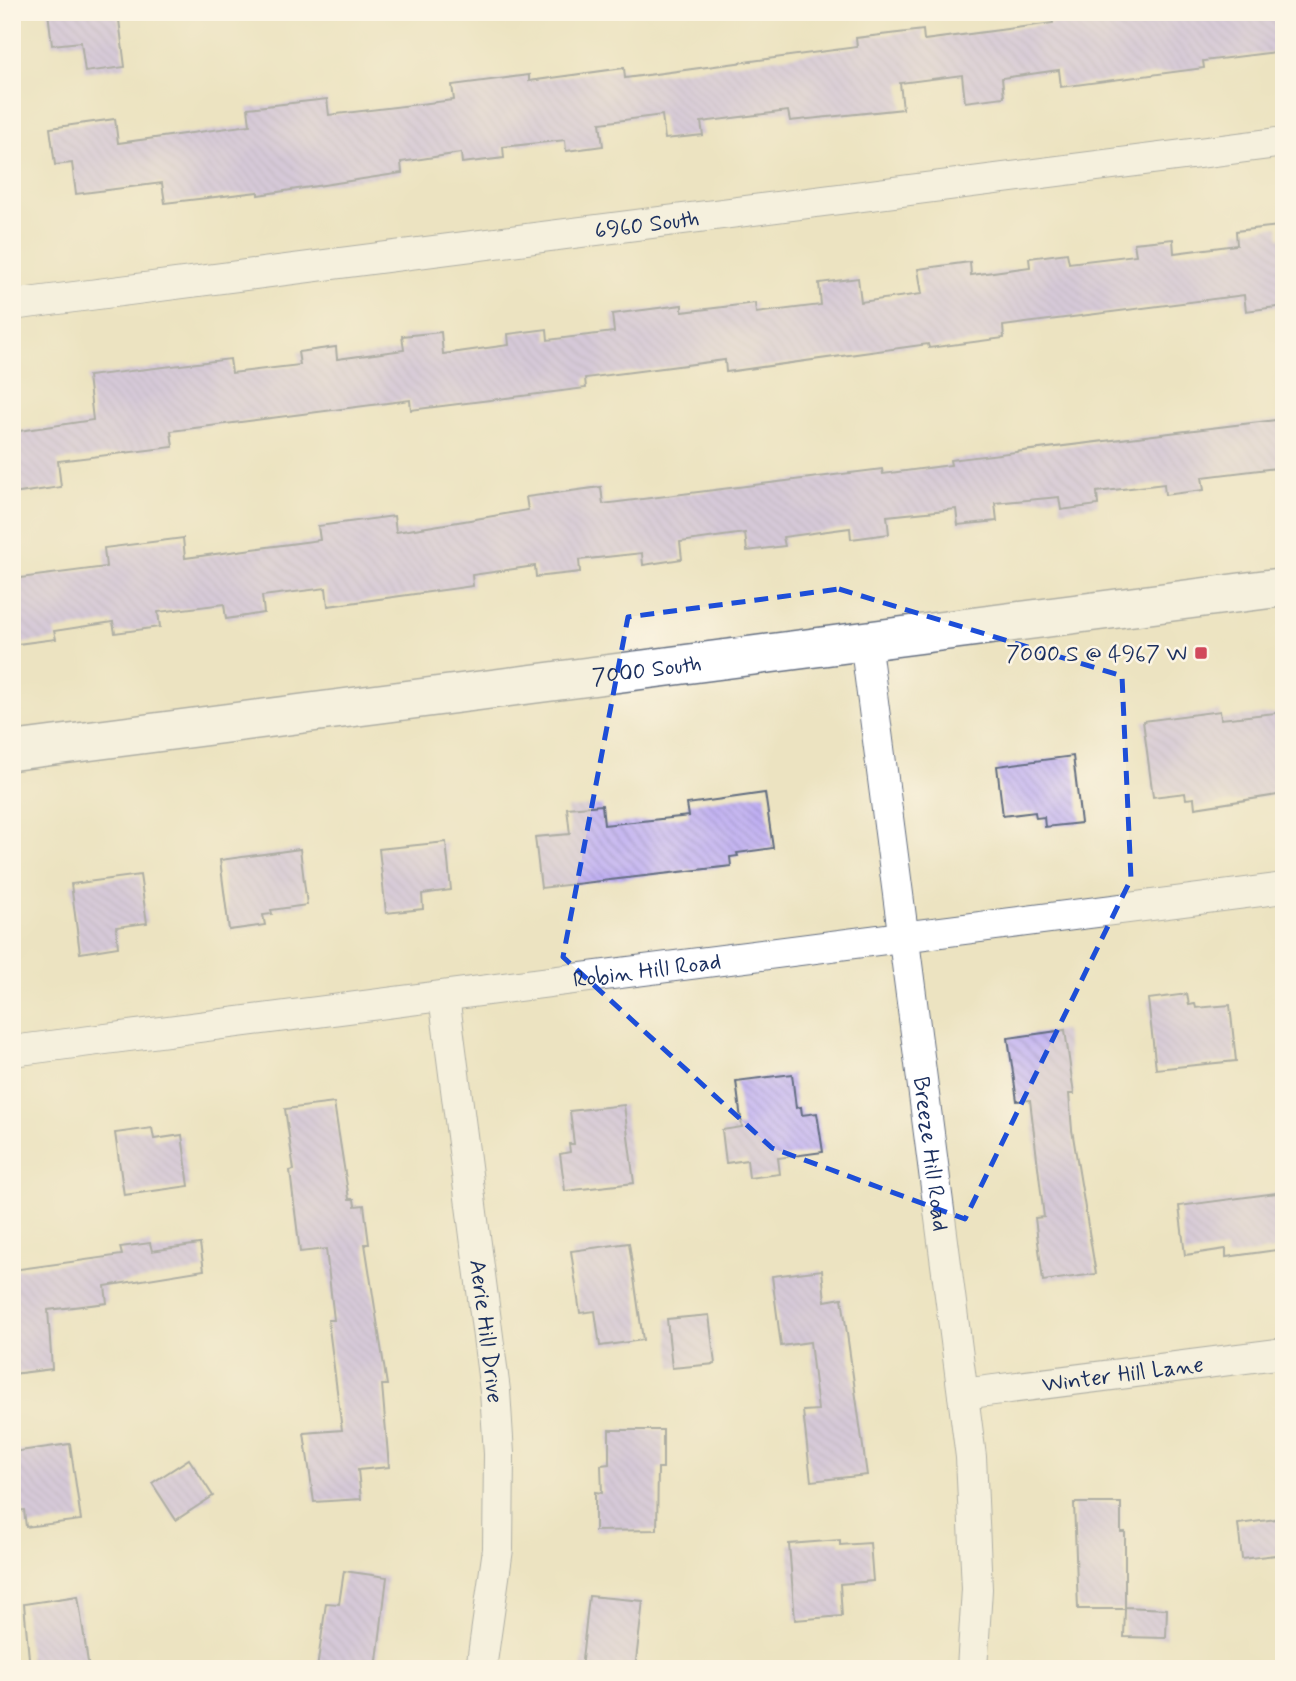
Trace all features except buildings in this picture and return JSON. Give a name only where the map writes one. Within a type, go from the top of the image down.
[{"type":"street","name":"6960 South","points":[[12,305],[1284,142]]},
{"type":"street","name":"7000 South","points":[[12,751],[1284,587]]},
{"type":"street","name":"Breeze Hill Road","points":[[865,640],[963,1394],[976,1524],[977,1590],[972,1669]]},
{"type":"street","name":"Robin Hill Road","points":[[12,1051],[1284,888]]},
{"type":"street","name":"Aerie Hill Drive","points":[[444,996],[495,1391],[499,1454],[498,1549],[481,1669]]},
{"type":"street","name":"Winter Hill Lane","points":[[963,1394],[1284,1353]]},
{"type":"highlighted area","points":[[839,589],[1122,676],[1131,879],[965,1219],[772,1148],[563,957],[628,617]]},
{"type":"place","name":"7000 S @ 4967 W","points":[[1201,653]]}]
